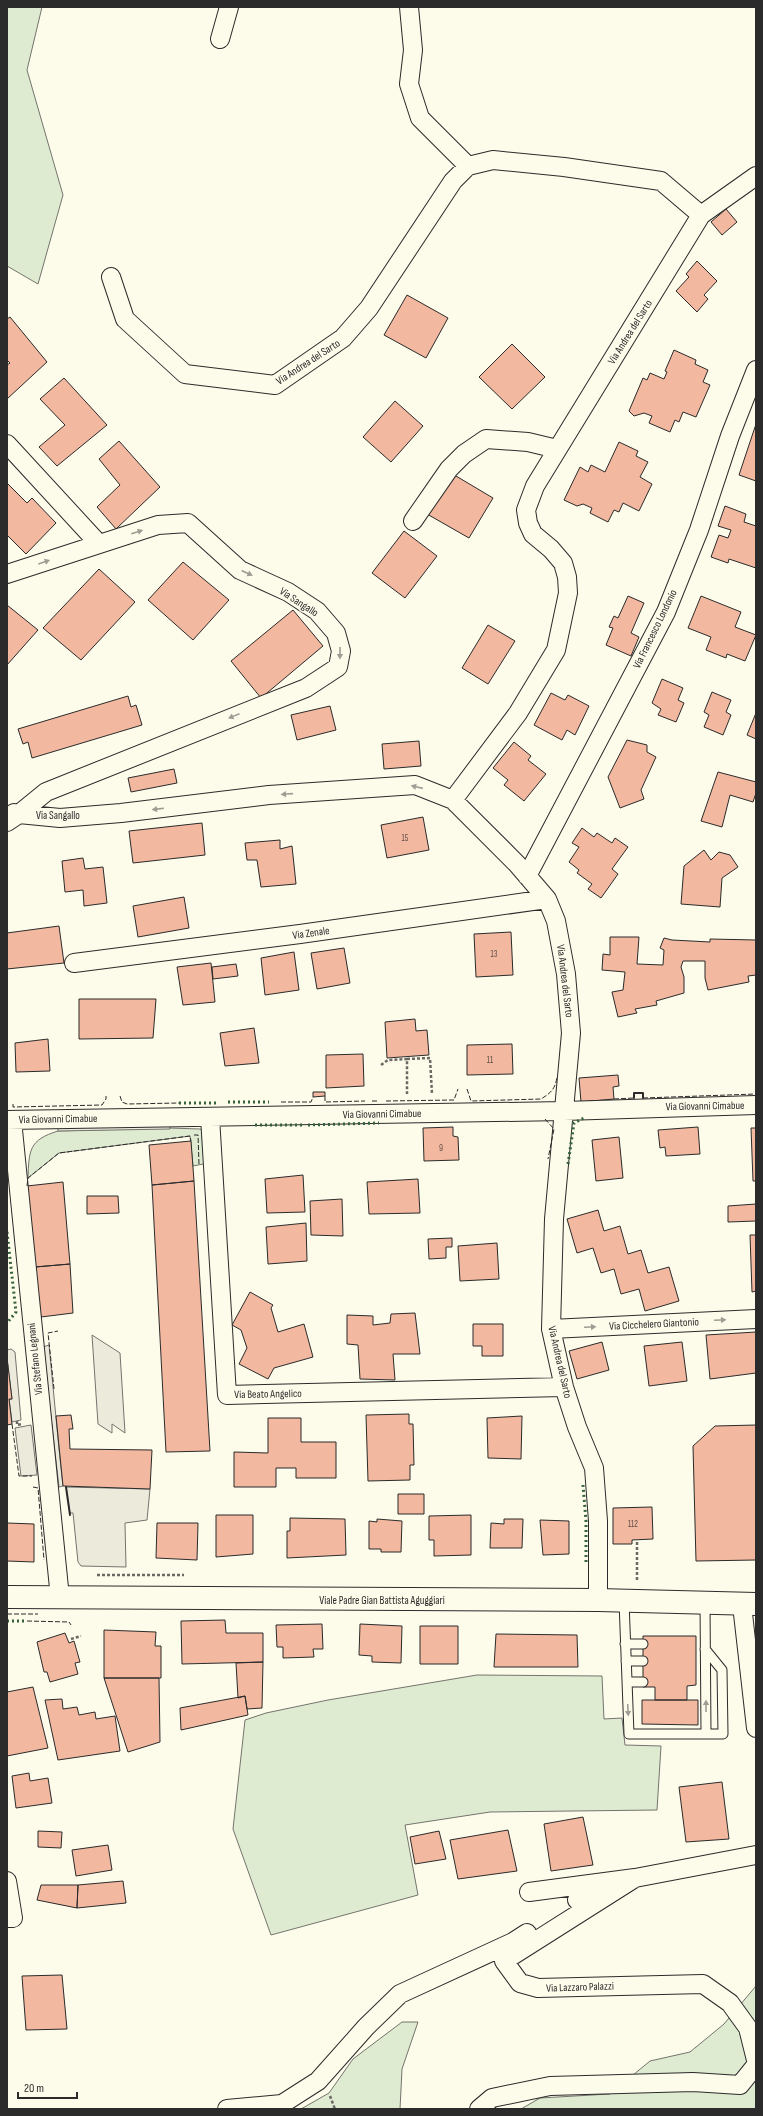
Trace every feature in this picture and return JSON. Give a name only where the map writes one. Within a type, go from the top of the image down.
[{"type":"main road","name":"Viale Padre Gian Battista Aguggiari","points":[[7,1598],[598,1600],[749,1604]]},
{"type":"street","points":[[220,39],[229,7]]},
{"type":"street","points":[[409,7],[413,50],[409,84],[420,118],[468,166],[494,160],[564,167],[661,181],[701,215]]},
{"type":"street","name":"Via Andrea del Sarto","points":[[111,277],[125,319],[185,374],[275,385],[343,338],[369,308],[454,181],[468,166]]},
{"type":"street","name":"Via Andrea del Sarto","points":[[598,1600],[598,1521],[594,1468],[577,1427],[564,1387],[551,1328],[554,1219],[571,1033],[565,966],[556,921],[547,899],[528,876],[453,800],[518,713],[556,650],[568,593],[566,577],[563,564],[550,549],[533,534],[528,523],[526,510],[535,486],[701,215],[756,176]]},
{"type":"street","name":"Via Francesco Londonio","points":[[528,876],[666,612],[700,530],[730,436],[756,370]]},
{"type":"street","points":[[413,521],[449,468],[464,454],[486,439],[528,442],[557,448]]},
{"type":"street","points":[[7,444],[99,544]]},
{"type":"street","name":"Via Sangallo","points":[[7,574],[158,525],[188,523],[240,570],[288,592],[317,611],[336,633],[341,651],[338,667],[306,688],[46,792],[11,816]]},
{"type":"street","name":"Via Sangallo","points":[[11,816],[60,818],[121,813],[269,795],[415,785],[453,800]]},
{"type":"street","name":"Via Zenale","points":[[74,962],[307,933],[547,899]]},
{"type":"street","name":"Via Giovanni Cimabue","points":[[10,1120],[564,1111],[756,1105]]},
{"type":"street","name":"Via Beato Angelico","points":[[210,1117],[227,1396],[564,1387]]},
{"type":"street","name":"Via Stefano Legnani","points":[[10,1120],[60,1598]]},
{"type":"street","name":"Via Cicchelero Giantonio","points":[[551,1328],[756,1319]]},
{"type":"street","points":[[749,1604],[756,1728]]},
{"type":"street","name":"Via Lazzaro Palazzi","points":[[529,1892],[635,1878],[756,1855]]},
{"type":"street","name":"Via Lazzaro Palazzi","points":[[635,1878],[504,1961],[520,1983],[538,1988],[703,1984],[730,2003],[748,2028],[756,2060]]},
{"type":"street","points":[[7,1881],[13,1918],[7,1918]]},
{"type":"street","name":"Via Lazzaro Palazzi","points":[[227,2109],[282,2104],[318,2081],[366,2027],[400,1994],[512,1942],[605,1882]]},
{"type":"street","points":[[479,2109],[492,2098],[550,2086],[693,2082],[740,2085],[756,2065]]},
{"type":"lane","points":[[624,1601],[629,1734],[723,1734],[722,1670],[702,1645]]},
{"type":"lane","points":[[705,1603],[701,1660],[706,1679],[706,1734]]},
{"type":"lane","points":[[625,1644],[643,1644]]},
{"type":"lane","points":[[626,1661],[643,1660]]},
{"type":"lane","points":[[696,1680],[706,1679]]},
{"type":"lane","points":[[627,1682],[643,1682]]},
{"type":"path","points":[[380,1065],[388,1060],[430,1058],[432,1096]]},
{"type":"path","points":[[407,1059],[407,1101]]},
{"type":"path","points":[[636,1577],[637,1540]]},
{"type":"path","points":[[71,1639],[81,1636]]},
{"type":"green space","points":[[7,7],[42,7],[27,70],[63,195],[38,284],[7,266]]},
{"type":"green space","points":[[169,1128],[200,1129],[206,1132],[208,1163],[193,1166],[190,1136],[59,1153],[28,1178],[29,1160],[32,1147],[36,1142],[48,1134],[58,1131]]},
{"type":"green space","points":[[477,1675],[602,1676],[604,1719],[622,1718],[625,1745],[661,1746],[657,1810],[490,1812],[405,1825],[418,1895],[271,1935],[233,1829],[245,1720],[266,1713],[328,1700]]},
{"type":"green space","points":[[756,1986],[756,2109],[521,2109],[540,2098],[610,2094],[650,2061],[690,2052],[724,2024]]},
{"type":"green space","points":[[402,2022],[418,2022],[402,2069],[400,2109],[301,2109],[329,2093],[353,2059]]},
{"type":"shaded area","points":[[169,1124],[170,1129],[58,1131],[58,1127]]},
{"type":"shaded area","points":[[92,1335],[120,1353],[125,1433],[112,1424],[112,1433],[98,1424]]},
{"type":"shaded area","points":[[49,1345],[63,1486],[59,1487],[43,1347]]},
{"type":"shaded area","points":[[11,1349],[15,1352],[21,1420],[12,1422],[9,1399],[12,1399],[7,1358],[7,1350]]},
{"type":"shaded area","points":[[31,1425],[37,1475],[21,1476],[15,1428]]},
{"type":"shaded area","points":[[66,1487],[150,1489],[147,1520],[125,1523],[126,1567],[81,1566],[78,1562],[73,1513],[70,1513]]},
{"type":"building","points":[[726,209],[737,222],[722,235],[711,222]]},
{"type":"building","points":[[697,261],[717,281],[704,295],[708,299],[697,312],[676,291],[689,277],[686,274]]},
{"type":"building","points":[[407,295],[448,318],[426,358],[384,335]]},
{"type":"building","points":[[10,317],[47,362],[7,399],[7,365],[10,363],[7,360],[7,319]]},
{"type":"building","points":[[512,344],[545,377],[512,409],[479,377]]},
{"type":"building","points":[[674,350],[696,360],[695,364],[708,370],[703,382],[710,385],[696,417],[683,412],[679,422],[675,420],[670,432],[649,423],[652,416],[644,413],[634,416],[629,411],[643,378],[647,380],[650,373],[664,379],[667,372],[665,371]]},
{"type":"building","points":[[64,378],[107,425],[57,466],[39,447],[65,425],[40,399]]},
{"type":"building","points":[[395,401],[423,426],[391,462],[363,437]]},
{"type":"building","points":[[756,424],[756,481],[739,475]]},
{"type":"building","points":[[119,441],[160,487],[116,529],[97,507],[120,485],[99,459]]},
{"type":"building","points":[[619,442],[638,451],[636,456],[648,462],[640,477],[652,484],[639,511],[623,503],[619,512],[614,510],[608,522],[590,513],[592,508],[583,504],[577,506],[564,500],[580,467],[588,472],[591,465],[605,472]]},
{"type":"building","points":[[451,473],[493,498],[469,538],[427,514]]},
{"type":"building","points":[[7,483],[27,503],[32,498],[56,523],[26,554],[7,535]]},
{"type":"building","points":[[725,506],[746,514],[744,522],[756,526],[756,568],[729,559],[728,563],[711,557],[719,535],[728,538],[731,530],[718,526]]},
{"type":"building","points":[[404,531],[437,556],[405,598],[372,573]]},
{"type":"building","points":[[183,562],[229,600],[193,640],[148,600]]},
{"type":"building","points":[[99,569],[135,602],[81,660],[43,628]]},
{"type":"building","points":[[628,596],[644,603],[631,633],[639,637],[631,656],[606,645],[613,628],[609,627],[614,616],[618,618]]},
{"type":"building","points":[[701,596],[741,612],[735,627],[756,635],[745,661],[727,654],[726,658],[706,650],[711,637],[688,628]]},
{"type":"building","points":[[7,605],[38,630],[7,665]]},
{"type":"building","points":[[293,610],[323,646],[261,698],[231,661]]},
{"type":"building","points":[[488,625],[515,641],[488,684],[462,668]]},
{"type":"building","points":[[662,679],[683,688],[678,700],[684,703],[676,722],[658,715],[661,709],[652,703]]},
{"type":"building","points":[[712,692],[731,700],[726,712],[731,715],[723,735],[704,727],[709,715],[704,712]]},
{"type":"building","points":[[551,693],[565,700],[568,695],[589,706],[575,735],[567,730],[562,740],[534,725]]},
{"type":"building","points":[[128,696],[131,707],[136,705],[142,725],[32,758],[28,742],[23,744],[18,729]]},
{"type":"building","points":[[330,706],[336,730],[297,740],[291,715]]},
{"type":"building","points":[[756,713],[756,739],[747,735]]},
{"type":"building","points":[[627,740],[647,745],[647,752],[656,757],[641,790],[644,799],[620,808],[608,777]]},
{"type":"building","points":[[419,741],[421,766],[384,769],[382,744]]},
{"type":"building","points":[[514,742],[531,756],[528,760],[546,774],[524,801],[504,785],[508,780],[493,768]]},
{"type":"building","points":[[174,769],[177,783],[131,792],[128,778]]},
{"type":"building","points":[[718,772],[756,782],[756,793],[753,802],[730,795],[722,827],[701,821]]},
{"type":"building","points":[[423,817],[429,850],[387,858],[381,825]]},
{"type":"building","points":[[202,823],[205,855],[133,863],[129,831]]},
{"type":"building","points":[[582,828],[594,837],[597,833],[612,843],[615,838],[628,847],[612,869],[618,874],[601,898],[588,889],[592,884],[577,873],[579,870],[569,862],[579,847],[572,843]]},
{"type":"building","points":[[280,840],[280,849],[292,846],[296,884],[261,887],[257,860],[247,860],[245,843]]},
{"type":"building","points":[[704,850],[711,860],[719,852],[730,855],[738,867],[722,878],[720,907],[681,904],[684,866]]},
{"type":"building","points":[[83,858],[85,869],[103,867],[107,903],[84,906],[83,890],[65,892],[62,861]]},
{"type":"building","points":[[184,897],[189,928],[138,937],[133,906]]},
{"type":"building","points":[[59,926],[64,963],[7,969],[7,933]]},
{"type":"building","points":[[511,932],[513,975],[476,977],[474,934]]},
{"type":"building","points":[[610,937],[639,937],[637,964],[663,965],[664,950],[660,948],[664,938],[672,940],[710,942],[710,939],[756,940],[756,975],[748,976],[749,982],[708,990],[705,978],[705,961],[683,961],[681,967],[684,977],[684,993],[656,1001],[657,1005],[635,1009],[637,1013],[618,1017],[612,992],[623,990],[625,972],[602,970],[603,954],[610,955]]},
{"type":"building","points":[[344,948],[350,983],[317,989],[311,953]]},
{"type":"building","points":[[294,952],[299,990],[265,995],[261,958]]},
{"type":"building","points":[[211,963],[215,1002],[183,1005],[177,967]]},
{"type":"building","points":[[236,964],[238,976],[213,979],[212,967]]},
{"type":"building","points":[[79,999],[156,999],[153,1038],[79,1039]]},
{"type":"building","points":[[415,1019],[416,1031],[427,1030],[429,1055],[387,1058],[385,1022]]},
{"type":"building","points":[[254,1028],[259,1063],[225,1066],[220,1033]]},
{"type":"building","points":[[48,1039],[50,1071],[16,1072],[15,1043]]},
{"type":"building","points":[[512,1044],[513,1074],[467,1075],[467,1045]]},
{"type":"building","points":[[363,1054],[364,1086],[326,1088],[326,1055]]},
{"type":"building","points":[[618,1075],[619,1086],[613,1087],[614,1099],[581,1102],[579,1078]]},
{"type":"building","points":[[313,1092],[325,1092],[325,1096],[313,1097]]},
{"type":"building","points":[[453,1127],[453,1136],[458,1137],[459,1160],[424,1161],[423,1128]]},
{"type":"building","points":[[698,1127],[700,1154],[666,1156],[665,1147],[660,1148],[658,1130]]},
{"type":"building","points":[[751,1128],[756,1128],[756,1181],[753,1181]]},
{"type":"building","points":[[619,1137],[623,1178],[596,1181],[592,1140]]},
{"type":"building","points":[[191,1141],[194,1181],[152,1185],[149,1145]]},
{"type":"building","points":[[303,1175],[305,1212],[267,1213],[265,1179]]},
{"type":"building","points":[[418,1179],[420,1213],[369,1214],[367,1182]]},
{"type":"building","points":[[194,1181],[210,1451],[166,1452],[152,1185]]},
{"type":"building","points":[[63,1182],[70,1264],[35,1267],[27,1186]]},
{"type":"building","points":[[87,1196],[118,1196],[119,1213],[87,1214]]},
{"type":"building","points":[[342,1199],[343,1236],[311,1235],[310,1201]]},
{"type":"building","points":[[756,1204],[756,1221],[728,1222],[728,1206]]},
{"type":"building","points":[[598,1210],[604,1231],[620,1226],[628,1254],[641,1250],[648,1273],[669,1267],[679,1301],[645,1311],[639,1289],[621,1294],[614,1269],[601,1273],[593,1248],[577,1253],[567,1219]]},
{"type":"building","points":[[306,1223],[307,1261],[268,1264],[266,1227]]},
{"type":"building","points":[[750,1235],[756,1235],[756,1291],[752,1292]]},
{"type":"building","points":[[452,1238],[452,1247],[446,1247],[446,1258],[429,1259],[428,1239]]},
{"type":"building","points":[[497,1243],[499,1279],[460,1281],[458,1246]]},
{"type":"building","points":[[70,1264],[73,1313],[41,1317],[35,1267]]},
{"type":"building","points":[[250,1292],[273,1305],[271,1308],[278,1332],[304,1324],[313,1357],[274,1368],[268,1379],[239,1364],[247,1348],[241,1330],[232,1325]]},
{"type":"building","points":[[415,1313],[420,1354],[393,1354],[395,1380],[360,1379],[358,1345],[347,1344],[347,1315],[373,1316],[373,1325],[390,1323],[391,1314]]},
{"type":"building","points":[[473,1324],[503,1324],[503,1356],[482,1356],[482,1346],[473,1346]]},
{"type":"building","points":[[756,1332],[756,1373],[710,1379],[706,1335]]},
{"type":"building","points":[[602,1342],[609,1370],[577,1379],[569,1351]]},
{"type":"building","points":[[682,1342],[687,1381],[649,1386],[644,1346]]},
{"type":"building","points":[[7,1358],[12,1399],[9,1399],[12,1424],[7,1425]]},
{"type":"building","points":[[409,1414],[409,1424],[413,1424],[414,1465],[410,1465],[410,1480],[368,1481],[366,1415]]},
{"type":"building","points":[[71,1415],[73,1429],[69,1429],[70,1449],[152,1450],[150,1489],[63,1486],[56,1416]]},
{"type":"building","points":[[522,1416],[521,1459],[488,1458],[487,1418]]},
{"type":"building","points":[[268,1418],[301,1418],[301,1442],[336,1442],[336,1478],[296,1478],[296,1468],[276,1468],[276,1487],[234,1487],[234,1452],[268,1453]]},
{"type":"building","points":[[756,1425],[756,1560],[696,1561],[693,1446],[715,1426]]},
{"type":"building","points":[[398,1494],[424,1494],[424,1514],[398,1514]]},
{"type":"building","points":[[652,1507],[653,1539],[632,1540],[632,1544],[613,1544],[613,1508]]},
{"type":"building","points":[[216,1515],[253,1515],[253,1554],[216,1557]]},
{"type":"building","points":[[471,1515],[471,1555],[434,1556],[434,1540],[429,1540],[429,1516]]},
{"type":"building","points":[[290,1518],[345,1519],[346,1555],[287,1558],[287,1531],[290,1531]]},
{"type":"building","points":[[377,1519],[402,1521],[401,1552],[381,1552],[381,1549],[369,1549],[369,1521],[377,1522]]},
{"type":"building","points":[[504,1519],[523,1519],[522,1548],[490,1548],[491,1523],[504,1524]]},
{"type":"building","points":[[540,1520],[569,1521],[569,1554],[543,1555]]},
{"type":"building","points":[[7,1523],[34,1524],[34,1562],[7,1561]]},
{"type":"building","points":[[157,1523],[198,1523],[197,1560],[156,1558]]},
{"type":"building","points":[[225,1620],[226,1633],[263,1633],[263,1662],[182,1664],[181,1621]]},
{"type":"building","points":[[322,1624],[323,1649],[313,1649],[314,1657],[283,1658],[283,1647],[277,1647],[276,1625]]},
{"type":"building","points":[[360,1624],[402,1626],[401,1663],[372,1662],[372,1656],[359,1655]]},
{"type":"building","points":[[420,1626],[458,1626],[458,1664],[420,1664]]},
{"type":"building","points":[[104,1630],[156,1632],[155,1646],[161,1646],[161,1678],[104,1678]]},
{"type":"building","points":[[65,1633],[69,1643],[74,1641],[80,1662],[75,1663],[78,1674],[50,1682],[47,1672],[44,1672],[37,1642]]},
{"type":"building","points":[[496,1634],[577,1635],[578,1667],[494,1667]]},
{"type":"building","points":[[643,1636],[696,1636],[696,1685],[687,1686],[687,1700],[655,1700],[655,1687],[643,1687]]},
{"type":"building","points":[[263,1662],[262,1708],[247,1709],[245,1696],[238,1698],[236,1663]]},
{"type":"building","points":[[104,1678],[159,1678],[160,1742],[128,1752]]},
{"type":"building","points":[[33,1687],[48,1748],[7,1756],[7,1692]]},
{"type":"building","points":[[245,1696],[248,1715],[181,1730],[180,1708]]},
{"type":"building","points":[[62,1699],[63,1709],[77,1707],[79,1715],[95,1712],[96,1719],[115,1716],[120,1751],[58,1760],[45,1700]]},
{"type":"building","points":[[642,1700],[698,1700],[698,1725],[642,1724]]},
{"type":"building","points":[[29,1773],[30,1781],[48,1778],[52,1803],[16,1808],[12,1776]]},
{"type":"building","points":[[722,1782],[729,1839],[686,1842],[679,1787]]},
{"type":"building","points":[[583,1817],[593,1865],[551,1871],[544,1824]]},
{"type":"building","points":[[508,1830],[517,1871],[458,1879],[450,1840]]},
{"type":"building","points":[[38,1831],[62,1832],[61,1848],[38,1847]]},
{"type":"building","points":[[439,1831],[446,1859],[415,1864],[410,1837]]},
{"type":"building","points":[[108,1845],[112,1870],[76,1876],[72,1850]]},
{"type":"building","points":[[123,1881],[126,1903],[77,1908],[78,1885]]},
{"type":"building","points":[[41,1885],[78,1885],[77,1908],[37,1900]]},
{"type":"building","points":[[62,1975],[67,2029],[26,2030],[22,1976]]},
{"type":"hedge","points":[[228,1102],[269,1102]]},
{"type":"hedge","points":[[179,1103],[217,1103]]},
{"type":"hedge","points":[[568,1164],[574,1123],[584,1118]]},
{"type":"hedge","points":[[308,1125],[379,1123]]},
{"type":"hedge","points":[[255,1125],[305,1125]]},
{"type":"hedge","points":[[7,1232],[16,1312],[7,1323]]},
{"type":"hedge","points":[[583,1485],[586,1521],[586,1563]]},
{"type":"hedge","points":[[7,1621],[27,1621]]},
{"type":"fence","points":[[467,1089],[471,1101],[541,1099],[548,1095],[552,1090],[557,1076]]},
{"type":"fence","points":[[386,1101],[454,1100],[458,1089]]},
{"type":"fence","points":[[643,1098],[756,1094]]},
{"type":"fence","points":[[13,1104],[13,1107],[102,1105],[106,1099],[106,1096]]},
{"type":"fence","points":[[120,1096],[122,1102],[127,1104],[179,1103]]},
{"type":"fence","points":[[325,1096],[325,1102],[365,1101]]},
{"type":"fence","points":[[281,1102],[311,1102],[313,1097]]},
{"type":"fence","points":[[614,1099],[634,1098]]},
{"type":"fence","points":[[372,1101],[377,1101]]},
{"type":"fence","points":[[545,1119],[554,1129],[548,1159]]},
{"type":"fence","points":[[194,1135],[198,1135],[199,1164]]},
{"type":"fence","points":[[27,1186],[28,1178],[59,1153],[190,1136],[191,1141]]},
{"type":"fence","points":[[54,1389],[48,1333],[58,1331]]},
{"type":"fence","points":[[12,1424],[19,1476],[32,1476]]},
{"type":"fence","points":[[33,1487],[38,1488],[44,1560]]},
{"type":"fence","points":[[7,1614],[38,1614]]},
{"type":"fence","points":[[27,1621],[69,1622],[71,1625]]},
{"type":"wall","points":[[634,1098],[634,1093],[643,1093],[643,1098]]},
{"type":"wall","points":[[66,1487],[70,1515]]}]
